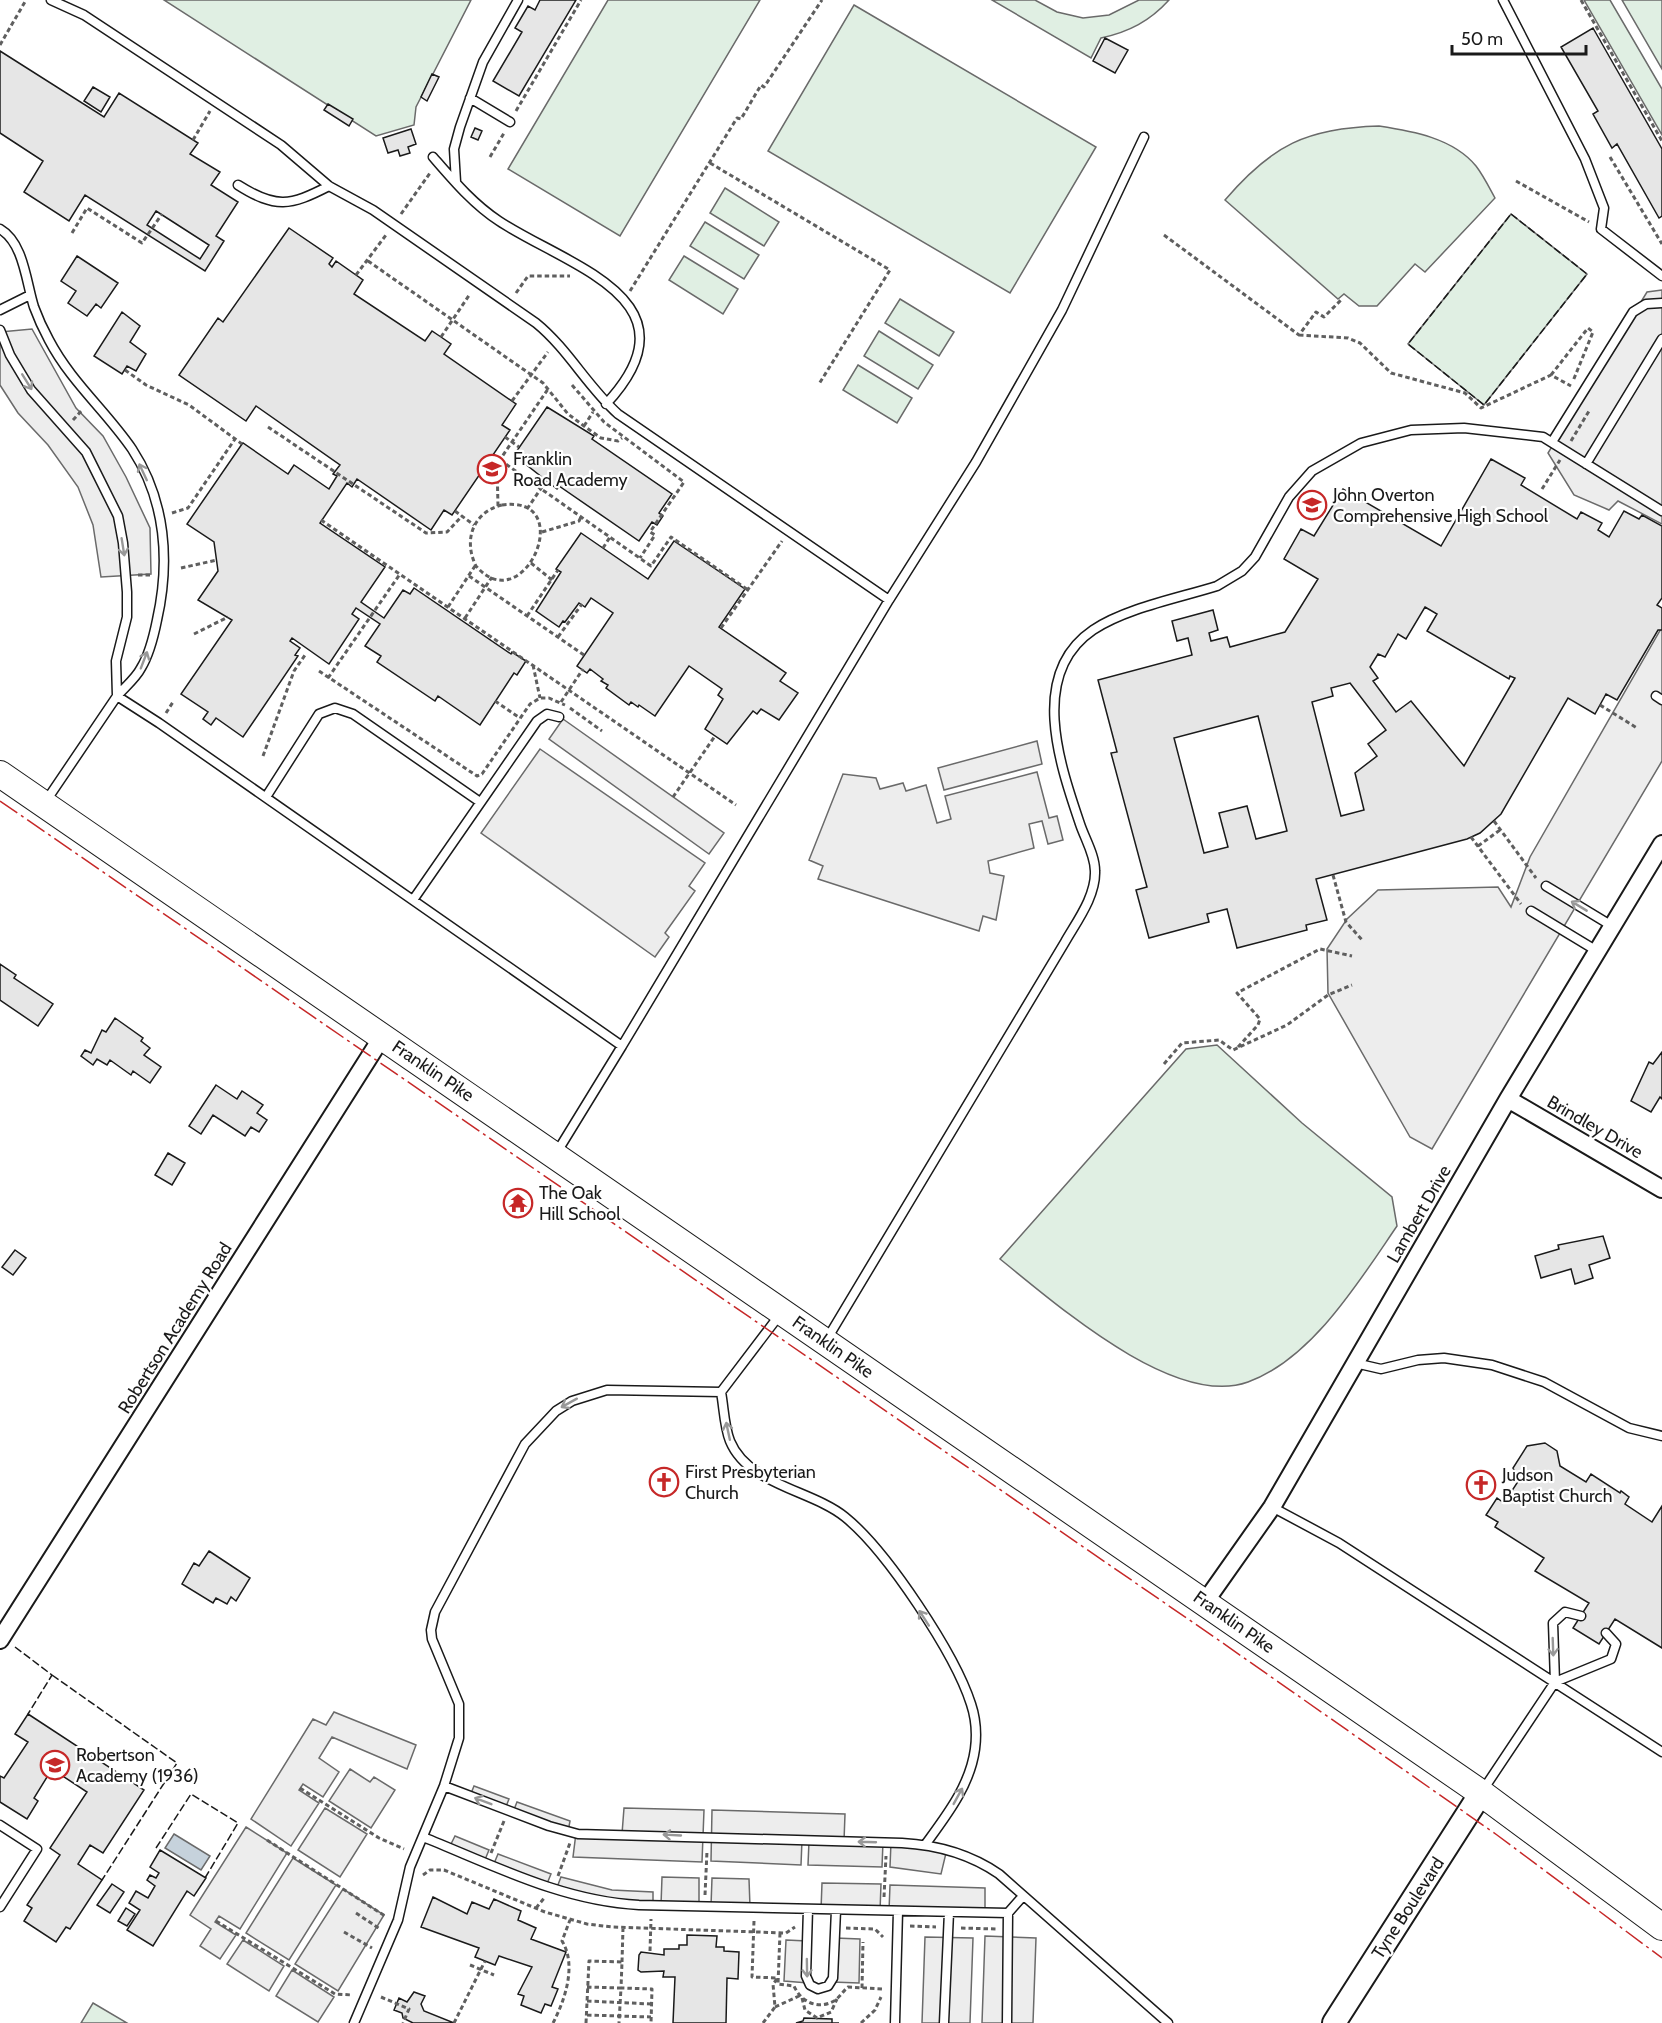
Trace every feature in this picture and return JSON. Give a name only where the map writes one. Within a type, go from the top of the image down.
[{"type":"main road","name":"Franklin Pike","points":[[0,774],[1481,1793],[1662,1927]]},
{"type":"street","name":"Lambert Drive","points":[[1205,1602],[1272,1507],[1508,1099],[1662,844]]},
{"type":"street","name":"Robertson Academy Road","points":[[0,1640],[382,1037]]},
{"type":"street","name":"Brindley Drive","points":[[1508,1099],[1662,1189]]},
{"type":"street","name":"Tyne Boulevard","points":[[1334,2023],[1481,1793]]},
{"type":"lane","points":[[51,0],[70,4],[282,145],[329,186],[374,210],[509,304],[556,340],[606,404],[634,426],[889,600]]},
{"type":"lane","points":[[456,182],[454,149],[470,98],[492,44],[518,0]]},
{"type":"lane","points":[[1503,0],[1585,159],[1604,208],[1601,229],[1662,276]]},
{"type":"lane","points":[[470,98],[510,122]]},
{"type":"lane","points":[[555,1155],[889,600],[976,462],[1062,310],[1144,137]]},
{"type":"lane","points":[[433,157],[477,204],[501,222],[608,282],[625,300],[637,325],[639,353],[626,381],[606,404]]},
{"type":"lane","points":[[238,185],[257,197],[285,204],[329,186]]},
{"type":"lane","points":[[0,229],[6,233],[16,248],[41,324],[65,368],[134,452],[152,491],[160,516],[165,570],[154,632],[141,669],[117,696],[44,804]]},
{"type":"lane","points":[[0,310],[30,295]]},
{"type":"lane","points":[[1552,442],[1633,312],[1646,304],[1662,303]]},
{"type":"lane","points":[[0,330],[10,355],[37,398],[86,452],[118,516],[128,591],[125,628],[117,661],[117,696]]},
{"type":"lane","points":[[1586,464],[1662,339]]},
{"type":"lane","points":[[825,1342],[1029,1004],[1094,886],[1094,862],[1061,764],[1054,722],[1056,685],[1074,649],[1093,630],[1119,617],[1217,586],[1229,580],[1255,557],[1298,484],[1312,471],[1361,443],[1411,430],[1437,428],[1543,437],[1662,511]]},
{"type":"lane","points":[[117,696],[266,797],[622,1046]]},
{"type":"lane","points":[[266,797],[319,714],[334,708],[353,714],[480,802]]},
{"type":"lane","points":[[413,900],[537,721],[547,714],[559,717]]},
{"type":"lane","points":[[1546,886],[1612,926]]},
{"type":"lane","points":[[1531,911],[1597,951]]},
{"type":"lane","points":[[782,1312],[721,1392],[729,1439],[740,1456],[755,1470],[836,1510],[863,1534],[909,1594],[965,1686],[975,1718],[973,1759],[963,1789],[925,1845]]},
{"type":"lane","points":[[1355,1363],[1381,1369],[1430,1359],[1492,1365],[1544,1382],[1629,1428],[1662,1436]]},
{"type":"lane","points":[[354,2023],[398,1920],[415,1854],[444,1786],[459,1738],[460,1715],[456,1695],[432,1639],[432,1622],[439,1602],[525,1444],[546,1419],[572,1401],[587,1395],[624,1388],[687,1393],[721,1392]]},
{"type":"lane","points":[[1272,1507],[1339,1543],[1662,1752]]},
{"type":"lane","points":[[1555,1682],[1553,1623],[1565,1612],[1581,1616]]},
{"type":"lane","points":[[1481,1793],[1555,1682],[1611,1659],[1616,1644],[1606,1633]]},
{"type":"lane","points":[[444,1786],[573,1833],[886,1842],[947,1849],[979,1862],[999,1874],[1168,2023]]},
{"type":"lane","points":[[0,1825],[37,1849],[0,1907]]},
{"type":"lane","points":[[423,1837],[551,1888],[593,1901],[651,1905],[1008,1913]]},
{"type":"lane","points":[[1007,2023],[1008,1913],[1023,1896]]},
{"type":"lane","points":[[808,1909],[806,1976],[810,1985],[818,1989],[828,1986],[833,1978],[836,1910]]},
{"type":"lane","points":[[895,2023],[898,1911]]},
{"type":"lane","points":[[944,2023],[949,1912]]},
{"type":"path","points":[[0,45],[26,0]]},
{"type":"path","points":[[490,157],[581,0]]},
{"type":"path","points":[[625,300],[737,118],[741,119],[761,86],[764,87],[822,0]]},
{"type":"path","points":[[1581,0],[1662,141]]},
{"type":"path","points":[[193,140],[215,102]]},
{"type":"path","points":[[1610,157],[1662,244]]},
{"type":"path","points":[[710,163],[890,270],[819,384]]},
{"type":"path","points":[[1516,181],[1601,229]]},
{"type":"path","points":[[72,233],[87,208],[142,243],[162,214]]},
{"type":"path","points":[[1164,235],[1299,335],[1348,338],[1360,343],[1391,373],[1465,393],[1481,408],[1551,375],[1588,328],[1593,332],[1571,386]]},
{"type":"path","points":[[368,261],[531,374],[548,389],[568,414],[601,438],[618,441],[622,438]]},
{"type":"path","points":[[509,304],[528,276],[579,276],[585,268]]},
{"type":"path","points":[[441,337],[477,282]]},
{"type":"path","points":[[1299,335],[1316,312],[1324,317],[1342,299]]},
{"type":"path","points":[[512,401],[556,340]]},
{"type":"path","points":[[547,353],[553,359]]},
{"type":"path","points":[[125,370],[146,385],[189,405],[242,444]]},
{"type":"path","points":[[1542,489],[1595,401],[1551,375]]},
{"type":"path","points":[[569,380],[593,412],[636,448],[684,482],[650,532],[655,535],[640,558]]},
{"type":"path","points":[[498,506],[497,464],[548,389]]},
{"type":"path","points":[[72,421],[85,408]]},
{"type":"path","points":[[584,426],[593,412]]},
{"type":"path","points":[[268,426],[426,533],[447,532],[462,516]]},
{"type":"path","points":[[505,437],[519,447]]},
{"type":"path","points":[[172,513],[188,508],[235,439]]},
{"type":"path","points":[[500,460],[651,566],[671,537],[748,590]]},
{"type":"path","points":[[527,509],[546,481]]},
{"type":"path","points":[[512,504],[527,509],[538,522],[541,533],[540,547],[531,563],[512,576],[492,577],[476,566],[469,546],[474,525],[487,511],[498,506],[512,504]]},
{"type":"path","points":[[455,511],[474,525]]},
{"type":"path","points":[[541,533],[579,521],[581,517]]},
{"type":"path","points":[[321,520],[736,805]]},
{"type":"path","points":[[721,628],[788,531]]},
{"type":"path","points":[[603,548],[610,537]]},
{"type":"path","points":[[657,557],[662,560]]},
{"type":"path","points":[[181,568],[217,560]]},
{"type":"path","points":[[531,563],[552,580]]},
{"type":"path","points":[[448,607],[476,566]]},
{"type":"path","points":[[527,615],[558,570]]},
{"type":"path","points":[[328,678],[399,574]]},
{"type":"path","points":[[469,576],[584,655]]},
{"type":"path","points":[[465,618],[492,577]]},
{"type":"path","points":[[558,637],[582,604]]},
{"type":"path","points":[[194,634],[228,617]]},
{"type":"path","points":[[263,756],[294,671],[305,655]]},
{"type":"path","points":[[533,665],[540,698]]},
{"type":"path","points":[[561,702],[583,669]]},
{"type":"path","points":[[319,671],[477,777],[482,774],[530,704],[540,698],[554,698],[602,731]]},
{"type":"path","points":[[495,701],[520,718]]},
{"type":"path","points":[[1600,705],[1637,728]]},
{"type":"path","points":[[673,797],[716,736]]},
{"type":"path","points":[[1494,821],[1538,880]]},
{"type":"path","points":[[1478,846],[1500,830]]},
{"type":"path","points":[[1471,837],[1523,906]]},
{"type":"path","points":[[1333,875],[1346,922],[1363,941]]},
{"type":"path","points":[[1237,1048],[1258,1025],[1260,1019],[1237,993],[1320,949],[1352,956]]},
{"type":"path","points":[[1164,1064],[1182,1043],[1219,1040],[1233,1050],[1287,1025],[1328,995],[1352,985]]},
{"type":"path","points":[[300,1788],[379,1838],[415,1854]]},
{"type":"path","points":[[484,1887],[491,1851],[509,1811]]},
{"type":"path","points":[[536,1908],[558,1876],[573,1833]]},
{"type":"path","points":[[705,1895],[708,1837]]},
{"type":"path","points":[[267,1839],[386,1915],[368,1958]]},
{"type":"path","points":[[836,1928],[875,1929],[883,1939],[886,1842]]},
{"type":"path","points":[[420,1880],[424,1874],[437,1869],[570,1920],[623,1928],[786,1933],[796,1926],[808,1927]]},
{"type":"path","points":[[650,1951],[651,1905]]},
{"type":"path","points":[[755,1907],[752,1977],[778,1978],[773,1984],[775,2007]]},
{"type":"path","points":[[356,1913],[380,1929]]},
{"type":"path","points":[[704,1918],[704,1930]]},
{"type":"path","points":[[553,2023],[565,1994],[568,1950],[562,1941],[570,1920]]},
{"type":"path","points":[[216,1921],[335,1994],[352,1995]]},
{"type":"path","points":[[619,2023],[623,1928]]},
{"type":"path","points":[[344,1932],[372,1948]]},
{"type":"path","points":[[862,1988],[863,1942]]},
{"type":"path","points":[[454,2023],[486,1961]]},
{"type":"path","points":[[586,2023],[589,1961],[622,1962]]},
{"type":"path","points":[[470,1965],[494,1975]]},
{"type":"path","points":[[378,2003],[385,1986]]},
{"type":"path","points":[[348,2004],[356,1987]]},
{"type":"path","points":[[588,1987],[652,1989],[651,2023]]},
{"type":"path","points":[[861,2023],[880,2002],[882,1989]]},
{"type":"path","points":[[381,1997],[409,2009],[404,2023]]},
{"type":"path","points":[[763,2023],[775,2007],[800,1997],[806,2010],[817,2018],[831,2012],[837,1999]]},
{"type":"path","points":[[587,2001],[652,2004]]},
{"type":"path","points":[[587,2014],[651,2017]]},
{"type":"green space","points":[[164,0],[471,0],[416,107],[414,125],[376,136]]},
{"type":"green space","points":[[608,0],[760,0],[620,236],[508,169]]},
{"type":"green space","points":[[992,0],[1035,0],[1057,12],[1083,18],[1109,15],[1139,0],[1169,0],[1138,25],[1101,38],[1091,58]]},
{"type":"green space","points":[[1584,0],[1610,0],[1662,89],[1662,135]]},
{"type":"green space","points":[[1622,0],[1662,0],[1662,69]]},
{"type":"green space","points":[[854,5],[1096,147],[1010,293],[768,151]]},
{"type":"green space","points":[[1379,126],[1418,133],[1456,149],[1476,166],[1495,198],[1425,272],[1415,264],[1377,306],[1359,306],[1344,294],[1338,299],[1225,200],[1259,166],[1275,153],[1293,143],[1331,131]]},
{"type":"green space","points":[[725,188],[779,222],[764,246],[710,213]]},
{"type":"green space","points":[[1511,214],[1587,274],[1484,405],[1408,344]]},
{"type":"green space","points":[[705,222],[759,255],[744,279],[690,246]]},
{"type":"green space","points":[[684,256],[738,289],[723,314],[669,280]]},
{"type":"green space","points":[[900,299],[954,332],[939,356],[885,323]]},
{"type":"green space","points":[[879,331],[933,365],[918,389],[864,356]]},
{"type":"green space","points":[[858,365],[912,398],[897,423],[843,390]]},
{"type":"green space","points":[[1217,1045],[1302,1123],[1392,1197],[1397,1226],[1333,1316],[1293,1356],[1271,1371],[1248,1382],[1218,1386],[1186,1380],[1152,1367],[1117,1347],[1052,1301],[1000,1259],[1186,1049]]},
{"type":"green space","points":[[93,2003],[127,2023],[81,2023]]},
{"type":"shaded area","points":[[1662,290],[1662,524],[1618,501],[1609,510],[1574,495],[1548,453],[1647,292]]},
{"type":"shaded area","points":[[32,329],[76,408],[103,436],[126,477],[150,528],[151,574],[101,577],[93,525],[78,487],[48,445],[18,413],[0,385],[0,332]]},
{"type":"shaded area","points":[[1662,627],[1662,761],[1432,1149],[1410,1137],[1328,993],[1327,949],[1347,919],[1378,890],[1498,887],[1511,907],[1530,857]]},
{"type":"shaded area","points":[[563,719],[724,833],[709,854],[549,739]]},
{"type":"shaded area","points":[[1037,741],[1042,764],[944,790],[938,768]]},
{"type":"shaded area","points":[[540,749],[705,863],[689,886],[695,891],[665,933],[669,937],[655,957],[481,833]]},
{"type":"shaded area","points":[[1037,772],[1049,818],[1057,816],[1063,840],[1048,844],[1042,821],[1029,824],[1034,848],[988,861],[990,873],[1004,876],[996,920],[983,916],[979,931],[818,879],[823,866],[809,860],[843,774],[876,778],[880,789],[903,783],[906,791],[926,785],[937,823],[951,819],[945,796]]},
{"type":"shaded area","points":[[334,1712],[416,1745],[407,1769],[332,1737],[319,1758],[339,1772],[323,1797],[303,1784],[299,1790],[319,1803],[291,1846],[251,1819],[313,1719],[326,1725]]},
{"type":"shaded area","points":[[350,1769],[370,1782],[374,1777],[395,1790],[371,1828],[329,1801]]},
{"type":"shaded area","points":[[474,1786],[509,1799],[505,1809],[470,1796]]},
{"type":"shaded area","points":[[517,1802],[570,1821],[568,1832],[513,1812]]},
{"type":"shaded area","points":[[325,1808],[367,1834],[340,1877],[298,1850]]},
{"type":"shaded area","points":[[624,1808],[704,1810],[702,1862],[573,1857],[576,1833],[622,1834]]},
{"type":"shaded area","points":[[712,1810],[845,1814],[844,1841],[883,1842],[882,1867],[808,1865],[809,1841],[802,1840],[801,1865],[711,1861]]},
{"type":"shaded area","points":[[246,1827],[287,1853],[240,1929],[219,1916],[215,1922],[236,1935],[220,1959],[200,1946],[211,1929],[190,1915]]},
{"type":"shaded area","points":[[174,1834],[210,1856],[201,1870],[165,1848]]},
{"type":"shaded area","points":[[455,1836],[489,1850],[484,1862],[449,1848]]},
{"type":"shaded area","points":[[891,1842],[947,1849],[941,1874],[890,1867]]},
{"type":"shaded area","points":[[498,1854],[551,1874],[546,1886],[493,1866]]},
{"type":"shaded area","points":[[293,1858],[336,1885],[289,1960],[246,1933]]},
{"type":"shaded area","points":[[561,1877],[612,1890],[653,1892],[653,1905],[556,1890]]},
{"type":"shaded area","points":[[662,1877],[699,1878],[699,1906],[661,1905]]},
{"type":"shaded area","points":[[712,1878],[749,1879],[750,1907],[711,1906]]},
{"type":"shaded area","points":[[822,1883],[881,1884],[880,1911],[821,1910]]},
{"type":"shaded area","points":[[890,1885],[985,1888],[985,1913],[889,1911]]},
{"type":"shaded area","points":[[343,1889],[384,1915],[338,1991],[295,1964]]},
{"type":"shaded area","points":[[985,1936],[1036,1938],[1033,2023],[982,2023]]},
{"type":"shaded area","points":[[925,1937],[973,1938],[970,2023],[922,2023]]},
{"type":"shaded area","points":[[835,1938],[860,1939],[859,1983],[832,1982]]},
{"type":"shaded area","points":[[243,1940],[284,1966],[269,1991],[227,1964]]},
{"type":"shaded area","points":[[786,1940],[807,1941],[808,1983],[784,1981]]},
{"type":"shaded area","points":[[292,1970],[334,1997],[318,2022],[276,1996]]},
{"type":"building","points":[[540,0],[576,0],[519,96],[493,81],[522,32],[515,28],[528,6],[535,10]]},
{"type":"building","points":[[1593,28],[1662,149],[1662,216],[1659,218],[1617,144],[1612,148],[1593,114],[1598,111],[1561,47]]},
{"type":"building","points":[[1105,38],[1128,50],[1115,73],[1093,61]]},
{"type":"building","points":[[0,51],[104,117],[119,93],[198,143],[190,154],[220,172],[211,185],[238,202],[216,236],[224,241],[205,271],[85,195],[69,221],[24,192],[43,161],[0,133]],"holes":[[[156,211],[209,245],[200,259],[147,225]]]},
{"type":"building","points":[[432,74],[439,77],[427,101],[421,97]]},
{"type":"building","points":[[93,87],[110,97],[101,112],[84,101]]},
{"type":"building","points":[[328,104],[353,119],[349,126],[324,110]]},
{"type":"building","points":[[475,128],[482,131],[478,140],[471,137]]},
{"type":"building","points":[[411,129],[416,144],[408,147],[410,153],[400,156],[398,150],[388,153],[383,138]]},
{"type":"building","name":"Franklin Road Academy","points":[[289,228],[333,258],[329,264],[332,267],[336,261],[363,280],[354,294],[425,341],[432,331],[441,337],[451,344],[444,354],[516,404],[502,425],[510,430],[452,515],[444,510],[431,530],[357,479],[352,487],[347,483],[320,523],[385,567],[361,602],[384,618],[403,590],[410,594],[414,588],[511,654],[512,652],[526,661],[517,675],[514,673],[480,725],[438,696],[435,701],[377,662],[381,656],[365,646],[380,624],[356,608],[352,614],[359,619],[329,664],[292,638],[290,641],[300,648],[295,655],[298,656],[243,737],[216,718],[211,725],[203,719],[208,712],[181,694],[232,620],[198,600],[218,571],[214,542],[187,524],[242,444],[288,474],[294,465],[329,489],[337,476],[333,474],[340,465],[256,406],[246,421],[179,375],[218,318],[223,322]]},
{"type":"building","points":[[77,256],[118,283],[101,308],[96,304],[87,316],[68,303],[76,291],[61,281]]},
{"type":"building","points":[[122,312],[140,326],[130,342],[146,354],[136,371],[127,366],[122,374],[94,356]]},
{"type":"building","points":[[547,407],[594,436],[592,439],[672,494],[659,513],[663,516],[657,525],[652,522],[639,541],[559,486],[557,489],[514,455]]},
{"type":"building","points":[[1491,459],[1525,478],[1521,485],[1577,519],[1581,512],[1602,523],[1598,530],[1609,537],[1624,511],[1639,519],[1642,515],[1662,526],[1662,598],[1657,605],[1662,608],[1662,630],[1658,630],[1617,700],[1606,694],[1595,714],[1568,698],[1501,814],[1480,833],[1467,839],[1316,879],[1327,920],[1306,925],[1307,930],[1237,948],[1227,909],[1207,914],[1209,922],[1149,938],[1136,890],[1147,887],[1111,753],[1117,752],[1098,680],[1192,655],[1188,638],[1177,641],[1172,621],[1213,610],[1218,630],[1209,633],[1211,641],[1227,637],[1230,647],[1285,632],[1318,579],[1284,559],[1301,529],[1314,536],[1343,489],[1441,546]],"holes":[[[1425,607],[1437,614],[1427,631],[1509,679],[1510,676],[1515,678],[1464,766],[1411,701],[1396,712],[1373,681],[1378,678],[1370,667],[1378,654],[1385,657],[1398,634],[1406,639]],[[1350,683],[1386,730],[1368,744],[1377,756],[1355,773],[1364,810],[1341,816],[1312,702],[1333,696],[1331,688]],[[1258,716],[1287,831],[1256,839],[1247,806],[1219,813],[1228,847],[1204,853],[1174,738]]]},
{"type":"building","points":[[581,533],[648,579],[674,541],[745,589],[719,627],[786,673],[780,681],[798,693],[779,720],[761,709],[757,714],[753,711],[727,744],[705,729],[723,699],[718,695],[722,689],[689,666],[655,716],[639,705],[638,707],[631,702],[629,705],[606,688],[608,685],[601,681],[603,679],[590,669],[587,673],[577,666],[613,613],[591,598],[585,607],[579,603],[559,627],[536,611],[561,572],[556,569]]},
{"type":"building","points":[[0,964],[16,975],[14,978],[53,1004],[38,1026],[0,1000]]},
{"type":"building","points":[[115,1018],[143,1038],[141,1041],[150,1048],[144,1055],[161,1067],[150,1083],[133,1071],[131,1075],[110,1060],[107,1065],[97,1059],[93,1065],[81,1056],[85,1050],[91,1053],[102,1030],[106,1032]]},
{"type":"building","points":[[1662,1052],[1662,1099],[1660,1097],[1651,1112],[1631,1101],[1649,1062],[1653,1064]]},
{"type":"building","points":[[216,1085],[237,1099],[242,1091],[263,1105],[257,1113],[267,1120],[259,1132],[251,1127],[245,1136],[213,1115],[201,1134],[189,1126]]},
{"type":"building","points":[[168,1153],[185,1163],[172,1185],[155,1175]]},
{"type":"building","points":[[1603,1236],[1610,1258],[1589,1265],[1593,1278],[1575,1284],[1571,1269],[1541,1278],[1535,1256],[1559,1249],[1558,1245]]},
{"type":"building","points":[[15,1250],[26,1258],[13,1275],[2,1267]]},
{"type":"building","points":[[1545,1443],[1557,1451],[1560,1466],[1586,1482],[1591,1474],[1620,1493],[1621,1491],[1629,1497],[1625,1504],[1652,1522],[1662,1506],[1662,1648],[1615,1619],[1599,1644],[1573,1628],[1589,1603],[1535,1571],[1544,1558],[1495,1527],[1498,1522],[1486,1515],[1497,1498],[1504,1503],[1519,1480],[1513,1468],[1527,1446]]},
{"type":"building","points":[[209,1551],[250,1578],[236,1601],[231,1597],[227,1604],[216,1598],[213,1603],[182,1584],[194,1563],[199,1566]]},
{"type":"building","points":[[28,1714],[144,1790],[103,1853],[90,1845],[78,1864],[102,1880],[70,1929],[66,1927],[56,1942],[24,1921],[32,1908],[27,1905],[60,1855],[50,1848],[87,1792],[52,1769],[34,1798],[38,1801],[27,1819],[0,1802],[0,1776],[4,1778],[28,1742],[15,1734]]},
{"type":"building","points":[[160,1850],[206,1878],[194,1896],[187,1891],[153,1946],[127,1930],[140,1910],[129,1903],[136,1891],[148,1898],[155,1886],[147,1880],[150,1875],[156,1878],[159,1873],[150,1867]]},
{"type":"building","points":[[112,1884],[124,1892],[110,1913],[97,1905]]},
{"type":"building","points":[[433,1897],[467,1914],[472,1902],[489,1909],[494,1899],[521,1911],[518,1920],[536,1928],[531,1939],[566,1952],[552,1987],[558,1989],[551,2006],[545,2004],[541,2013],[521,2005],[524,1996],[518,1994],[532,1967],[499,1956],[495,1965],[475,1957],[479,1948],[421,1927]]},
{"type":"building","points":[[126,1908],[135,1914],[127,1926],[118,1921]]},
{"type":"building","points":[[687,1935],[717,1936],[716,1947],[724,1947],[724,1951],[739,1952],[738,1979],[727,1978],[726,2023],[673,2023],[675,1977],[663,1977],[664,1971],[641,1972],[638,1970],[641,1952],[664,1955],[664,1949],[679,1949],[679,1945],[687,1945]]},
{"type":"building","points":[[414,1992],[425,1996],[421,2004],[424,2011],[454,2023],[413,2023],[403,2018],[402,2013],[394,2010],[399,1998],[407,2002]]},
{"type":"building","points":[[804,2018],[832,2019],[832,2023],[796,2023],[803,2021]]},
{"type":"fence","points":[[1511,214],[1587,274],[1484,405],[1408,344],[1511,214]]},
{"type":"fence","points":[[15,1647],[52,1675],[28,1714]]},
{"type":"fence","points":[[52,1675],[177,1763],[102,1880]]},
{"type":"fence","points":[[156,1848],[191,1794],[238,1823],[205,1878]]},
{"type":"power","points":[[0,801],[1217,1639],[1497,1835],[1662,1958]]},
{"type":"place","name":"Franklin Road Academy","points":[[492,469]]},
{"type":"place","name":"John Overton Comprehensive High School","points":[[1312,505]]},
{"type":"place","name":"The Oak Hill School","points":[[518,1203]]},
{"type":"place","name":"First Presbyterian Church","points":[[664,1482]]},
{"type":"place","name":"Judson Baptist Church","points":[[1481,1485]]},
{"type":"place","name":"Robertson Academy (1936)","points":[[55,1765]]}]
